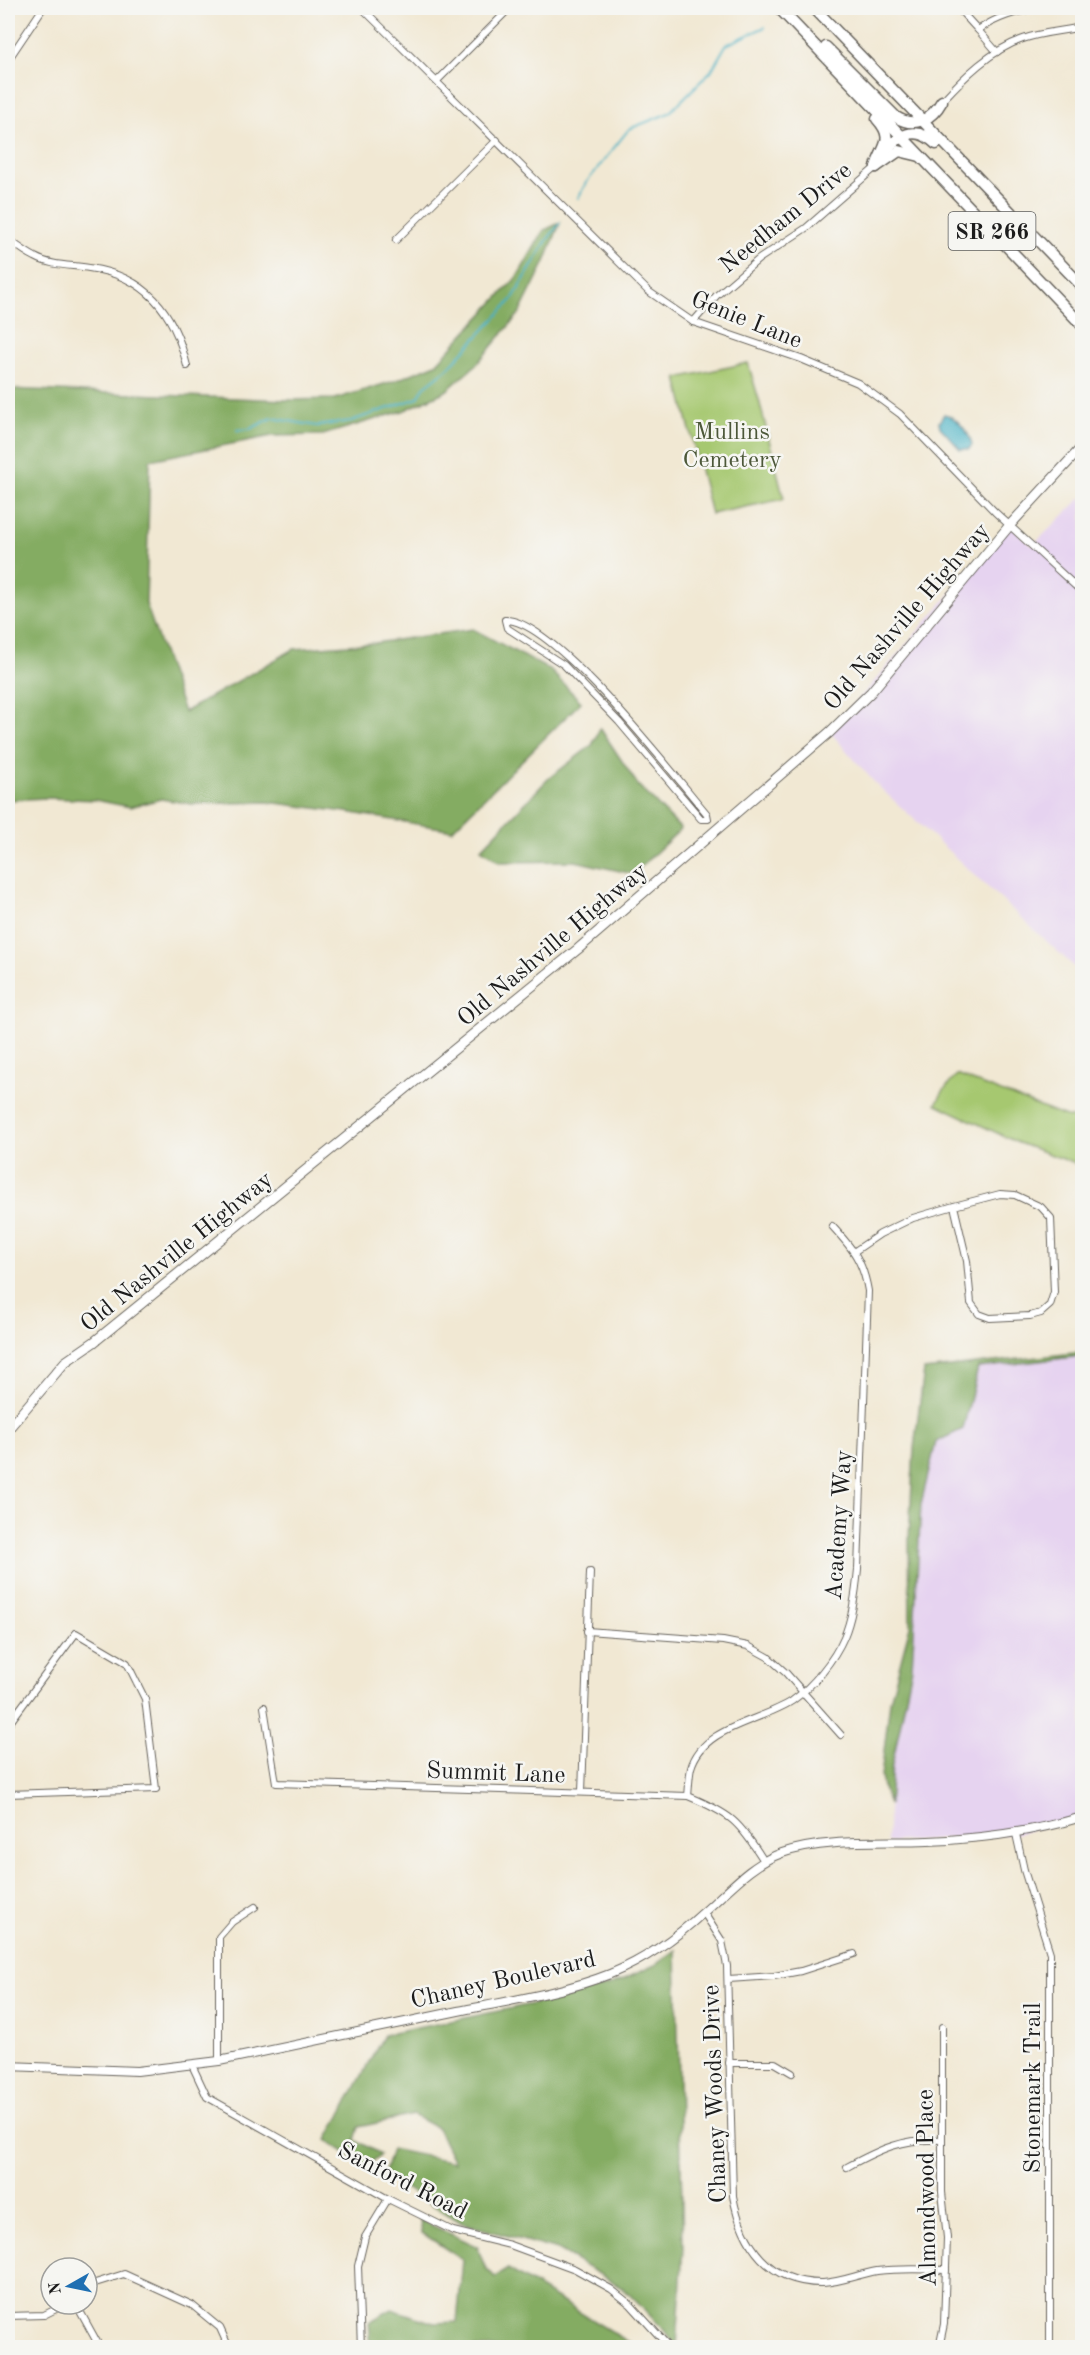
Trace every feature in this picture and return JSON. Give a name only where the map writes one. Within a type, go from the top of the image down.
[{"type":"main road","name":"SR 266","points":[[778,8],[1083,325]]},
{"type":"main road","name":"SR 266","points":[[814,8],[1083,285]]},
{"type":"main road","points":[[809,39],[822,44],[896,117],[910,124],[933,115],[942,101]]},
{"type":"main road","points":[[809,39],[822,61],[884,126],[887,140],[876,167]]},
{"type":"main road","points":[[907,105],[921,110],[928,109],[942,101]]},
{"type":"main road","points":[[882,153],[902,136],[916,133],[930,138],[1003,212],[1010,212]]},
{"type":"main road","points":[[876,167],[899,151],[922,157]]},
{"type":"main road","name":"Old Nashville Highway","points":[[8,1430],[65,1362],[176,1277],[565,960],[830,732],[871,692],[1010,525],[1083,447]]},
{"type":"street","points":[[8,60],[43,8]]},
{"type":"street","name":"Genie Lane","points":[[362,8],[648,291],[693,322],[801,359],[858,383],[900,414],[1010,525],[1083,592]]},
{"type":"street","points":[[437,81],[510,8]]},
{"type":"street","points":[[958,8],[997,52]]},
{"type":"street","points":[[978,30],[1014,12],[1037,8]]},
{"type":"street","points":[[942,101],[961,81],[997,52],[1034,35],[1083,27]]},
{"type":"street","points":[[396,240],[497,140]]},
{"type":"street","name":"Needham Drive","points":[[693,322],[717,295],[759,259],[806,228],[876,167]]},
{"type":"street","points":[[8,239],[36,258],[65,266],[89,268],[120,275],[139,284],[164,308],[183,348],[187,366]]},
{"type":"street","points":[[505,620],[513,620],[539,634],[568,656],[604,692],[707,814],[708,819],[700,819],[619,722],[564,665],[507,628],[505,620]]},
{"type":"street","points":[[855,1251],[880,1234],[913,1218],[954,1206],[1000,1194],[1015,1195],[1041,1207],[1051,1218],[1054,1292],[1050,1305],[1041,1313],[1030,1316],[990,1318],[980,1314],[971,1304],[967,1260],[954,1206]]},
{"type":"street","name":"Academy Way","points":[[688,1796],[692,1767],[705,1745],[719,1734],[766,1715],[804,1691],[828,1664],[844,1636],[855,1591],[868,1291],[865,1272],[855,1251],[832,1226]]},
{"type":"street","points":[[582,1792],[590,1572]]},
{"type":"street","points":[[588,1630],[723,1641],[748,1646],[768,1657],[804,1691],[841,1735]]},
{"type":"street","points":[[8,1725],[76,1633],[128,1663],[145,1699],[156,1789],[8,1794]]},
{"type":"street","name":"Summit Lane","points":[[264,1707],[276,1783],[688,1796],[725,1813],[745,1830],[764,1861]]},
{"type":"street","name":"Chaney Boulevard","points":[[8,2066],[137,2071],[192,2066],[555,1991],[603,1976],[656,1952],[704,1913],[736,1882],[764,1861],[782,1853],[806,1847],[1016,1834],[1083,1817]]},
{"type":"street","name":"Stonemark Trail","points":[[1016,1834],[1024,1870],[1050,1953],[1050,2348]]},
{"type":"street","points":[[219,2061],[219,1936],[232,1922],[255,1906]]},
{"type":"street","name":"Chaney Woods Drive","points":[[704,1913],[722,1941],[728,1979],[733,2196],[737,2219],[747,2243],[761,2259],[782,2273],[801,2281],[824,2283],[878,2271],[946,2270]]},
{"type":"street","points":[[728,1979],[774,1976],[801,1971],[854,1954]]},
{"type":"street","name":"Almondwood Place","points":[[939,2348],[944,2324],[947,2238],[942,2192],[942,2027]]},
{"type":"street","points":[[729,2063],[775,2063],[792,2073]]},
{"type":"street","name":"Sanford Road","points":[[192,2066],[207,2097],[388,2199],[453,2231],[510,2246],[575,2269],[611,2289],[631,2305],[670,2348]]},
{"type":"street","points":[[847,2167],[876,2151],[899,2143],[923,2139],[942,2140]]},
{"type":"street","points":[[361,2348],[358,2266],[365,2237],[388,2199]]},
{"type":"street","points":[[99,2282],[124,2274],[192,2306],[220,2328],[229,2348]]},
{"type":"street","points":[[8,2316],[39,2315]]},
{"type":"street","points":[[82,2316],[97,2343],[97,2348]]},
{"type":"shaded area","points":[[1082,497],[1082,974],[876,784],[830,732],[1010,525],[1032,546]]},
{"type":"shaded area","points":[[1082,1356],[1082,1817],[1016,1834],[887,1842],[892,1765],[912,1668],[921,1504],[936,1442],[963,1429],[978,1368]]},
{"type":"green space","points":[[560,223],[545,262],[519,314],[476,365],[446,391],[403,411],[323,435],[272,436],[150,460],[146,604],[184,712],[294,649],[375,643],[473,629],[550,670],[581,702],[452,830],[346,812],[267,802],[192,804],[161,799],[130,807],[95,800],[46,798],[8,800],[8,389],[287,400],[335,399],[394,381],[436,364],[517,277],[544,230]]},
{"type":"green space","name":"Mullins Cemetery","points":[[748,363],[784,499],[711,514],[677,378]]},
{"type":"green space","points":[[600,728],[638,785],[681,829],[633,874],[575,861],[500,862],[481,849],[548,779],[592,745]]},
{"type":"green space","points":[[957,1075],[1066,1117],[1082,1120],[1082,1166],[1016,1142],[936,1104]]},
{"type":"green space","points":[[1082,1352],[1082,1356],[978,1368],[963,1429],[936,1442],[921,1504],[912,1668],[892,1765],[889,1805],[881,1776],[890,1701],[910,1626],[909,1537],[914,1448],[924,1370]]},
{"type":"green space","points":[[676,1950],[683,2247],[677,2347],[663,2329],[622,2287],[557,2250],[462,2223],[384,2175],[392,2149],[454,2162],[437,2128],[413,2115],[359,2127],[355,2140],[380,2154],[367,2167],[327,2140],[384,2035],[611,1985],[655,1965]]},
{"type":"green space","points":[[420,2220],[477,2246],[485,2267],[495,2277],[508,2269],[637,2347],[410,2348],[407,2342],[385,2340],[384,2347],[371,2347],[369,2322],[392,2309],[434,2323],[457,2322],[463,2260],[422,2233]]},
{"type":"water","points":[[944,414],[953,418],[965,430],[971,440],[972,445],[969,449],[960,449],[940,427],[939,422]]},
{"type":"waterway","points":[[578,198],[586,183],[629,129],[669,113],[711,71],[726,45],[765,27]]},
{"type":"waterway","points":[[237,430],[250,429],[272,418],[317,426],[351,421],[418,398],[424,387],[447,369],[512,300],[547,240],[560,223]]}]
